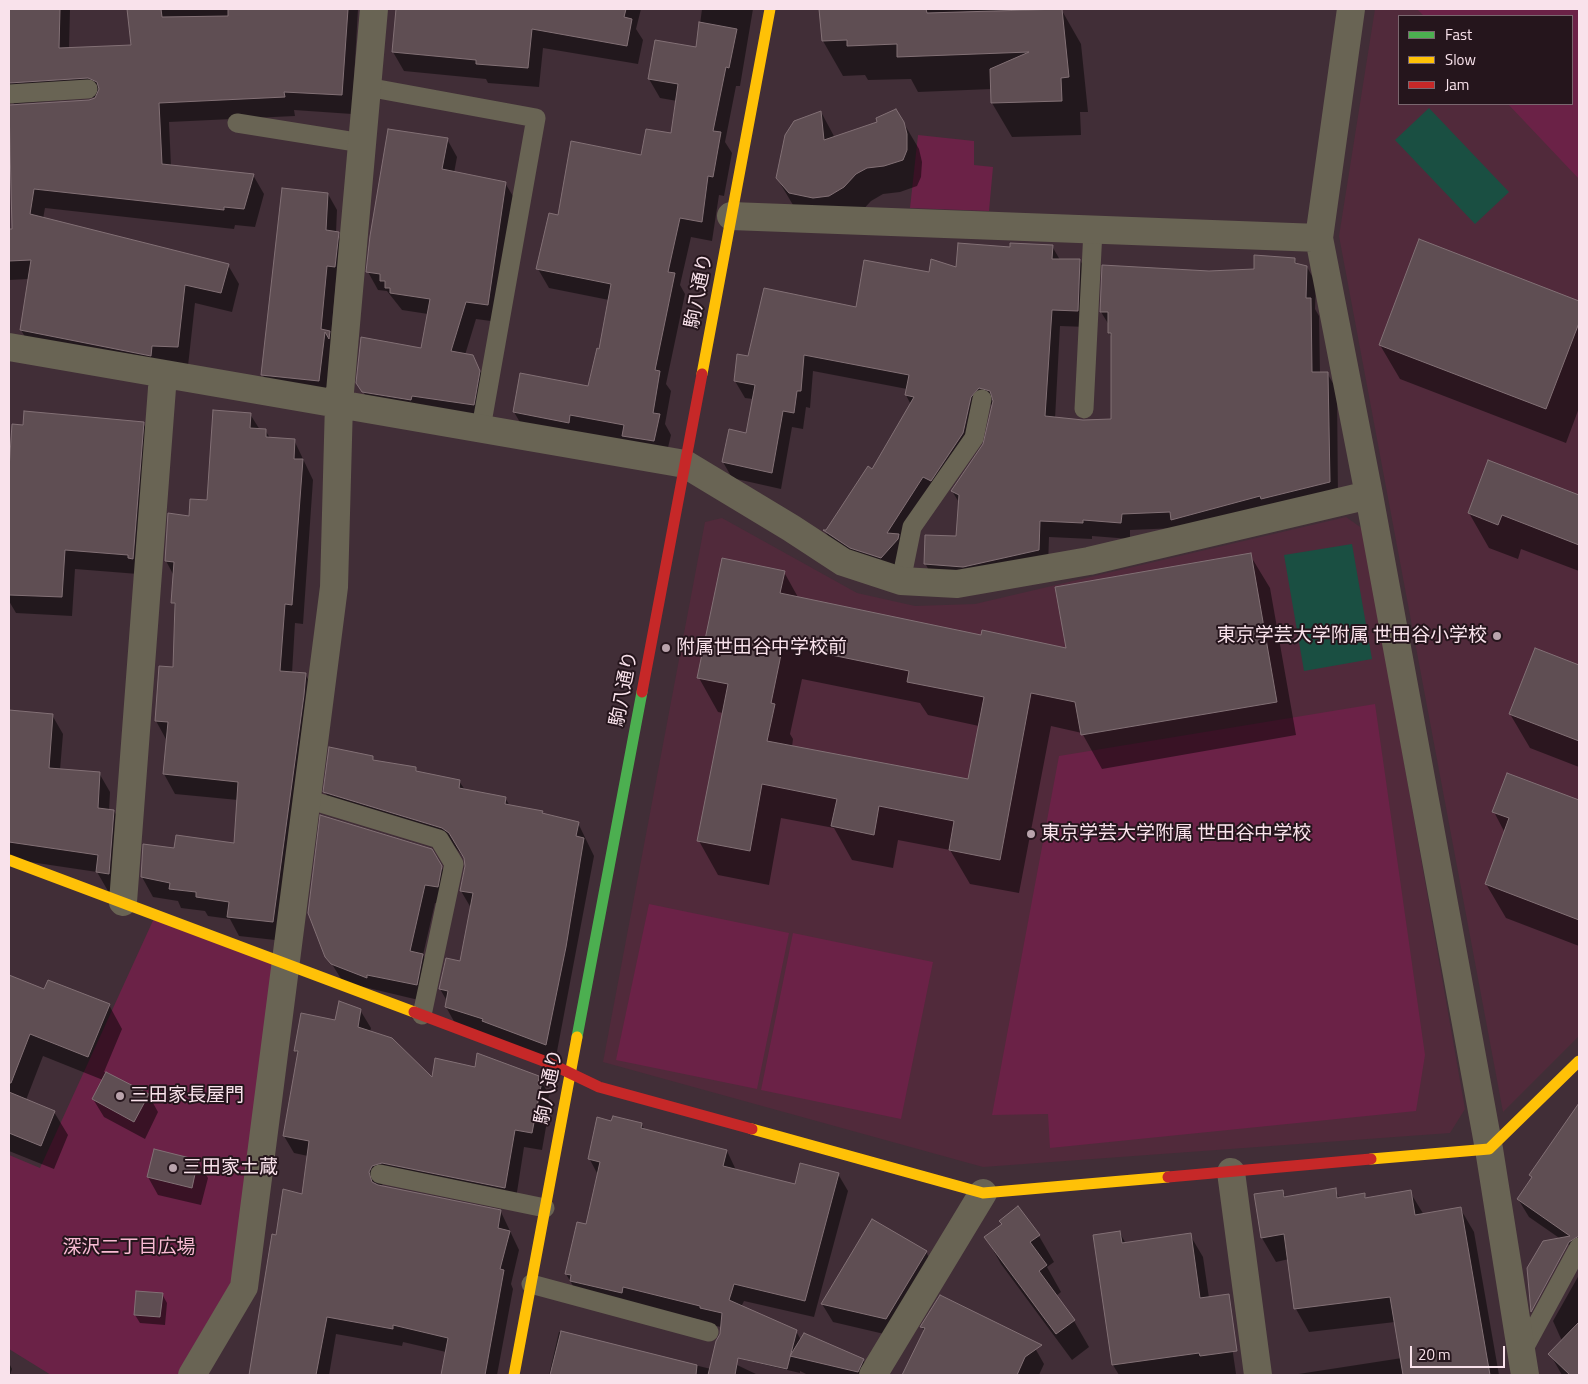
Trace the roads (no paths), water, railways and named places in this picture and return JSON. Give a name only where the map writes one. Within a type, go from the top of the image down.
[{"type":"street","points":[[192,1375],[244,1288],[334,586],[339,403],[374,9]]},
{"type":"street","name":"駒八通り","points":[[514,1375],[770,9]]},
{"type":"street","points":[[1352,9],[1319,238],[1369,494],[1489,1149],[1523,1365]]},
{"type":"street","points":[[732,216],[1319,238]]},
{"type":"street","points":[[9,347],[685,464],[843,562],[901,581],[958,584],[1089,561],[1369,494]]},
{"type":"street","points":[[123,902],[162,375]]},
{"type":"street","points":[[9,860],[549,1063],[599,1087],[983,1193],[1489,1149],[1579,1061]]},
{"type":"street","points":[[1232,1172],[1258,1375]]},
{"type":"street","points":[[873,1375],[983,1193]]},
{"type":"lane","points":[[367,87],[536,118],[481,428]]},
{"type":"lane","points":[[9,94],[88,90]]},
{"type":"lane","points":[[237,124],[362,143]]},
{"type":"lane","points":[[1084,409],[1093,230]]},
{"type":"lane","points":[[901,581],[912,527],[974,438],[982,399]]},
{"type":"lane","points":[[307,800],[439,839],[454,864],[422,1015]]},
{"type":"lane","points":[[380,1174],[545,1208]]},
{"type":"lane","points":[[1523,1365],[1579,1247]]},
{"type":"lane","points":[[531,1284],[709,1332]]},
{"type":"place","name":"東京学芸大学附属 世田谷小学校","points":[[1497,636]]},
{"type":"place","name":"附属世田谷中学校前","points":[[666,648]]},
{"type":"place","name":"東京学芸大学附属 世田谷中学校","points":[[1031,834]]},
{"type":"place","name":"三田家長屋門","points":[[120,1096]]},
{"type":"place","name":"三田家土蔵","points":[[173,1168]]},
{"type":"park label","name":"深沢二丁目広場","points":[[129,1248]]}]
